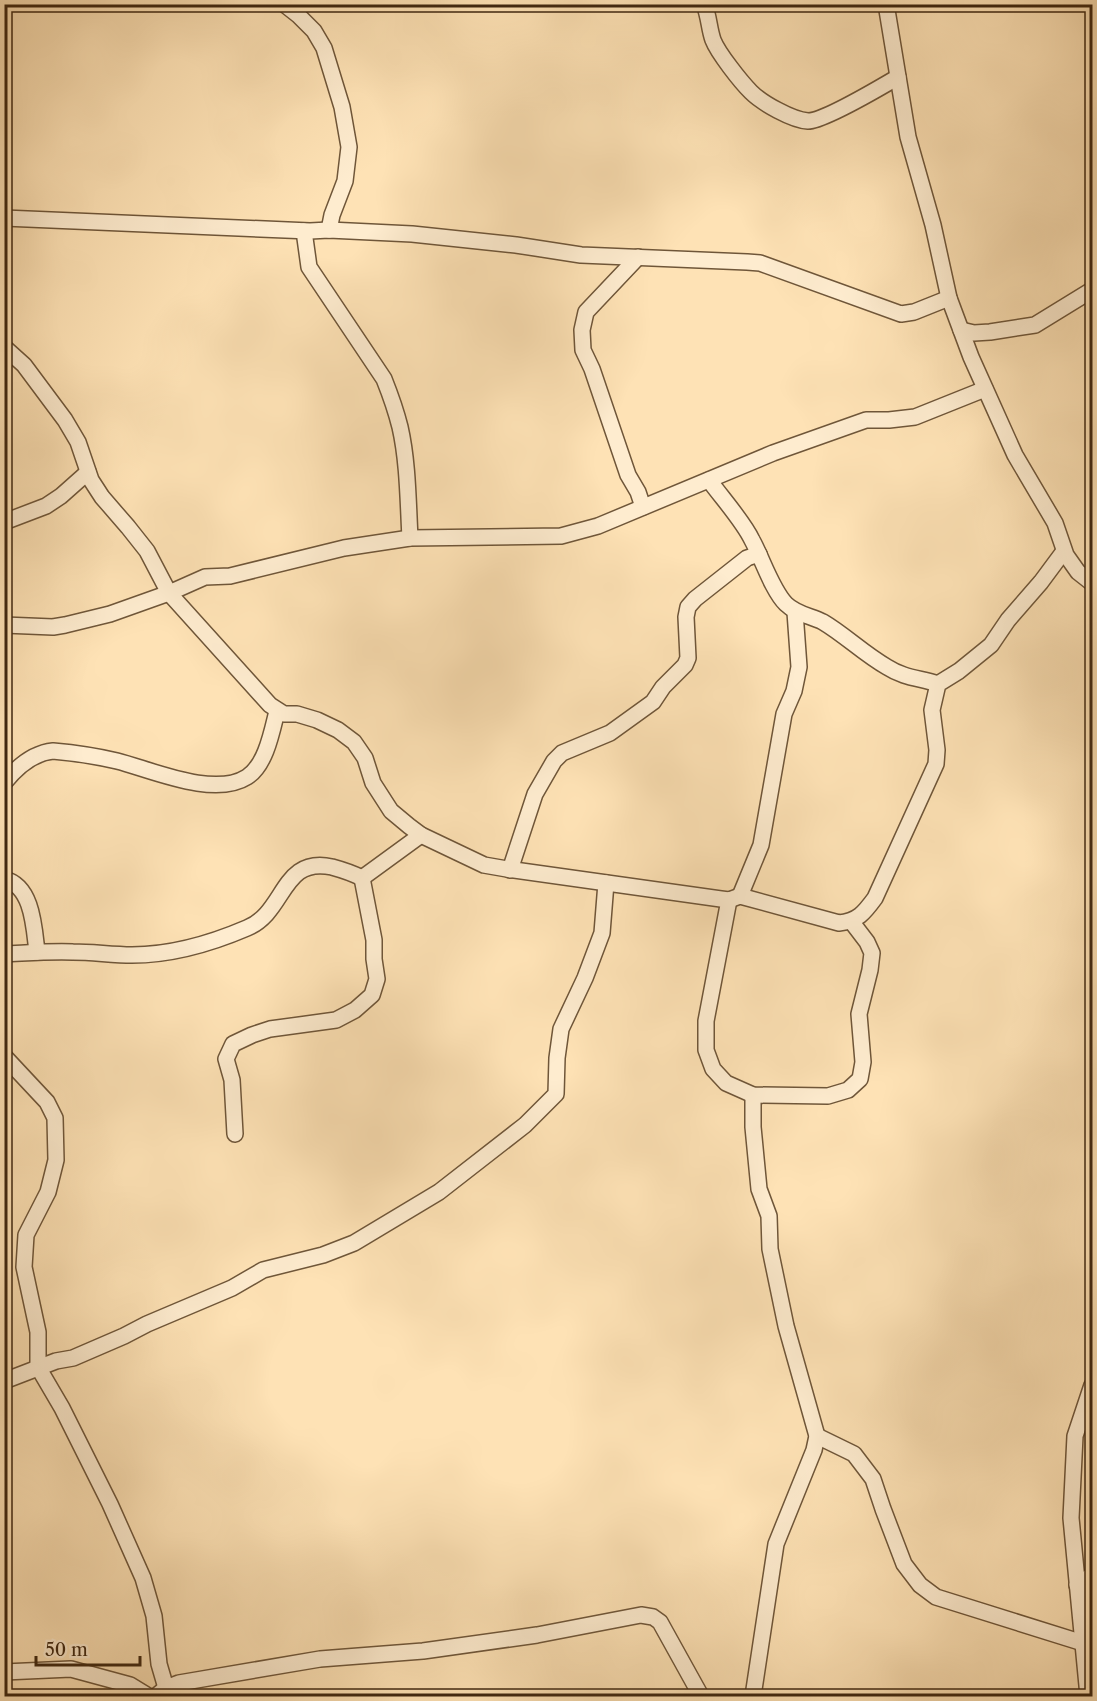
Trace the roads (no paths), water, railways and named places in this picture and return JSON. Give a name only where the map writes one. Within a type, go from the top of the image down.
[{"type":"street","points":[[284,4],[314,31],[324,48],[344,118],[349,147],[345,181],[332,215],[329,230]]},
{"type":"street","points":[[704,4],[713,41],[751,92],[771,106],[794,117],[809,121],[821,117],[852,103],[898,77]]},
{"type":"street","points":[[886,4],[908,137],[933,225],[949,298],[985,389],[1015,455],[1055,523],[1064,551],[1078,572],[1092,583]]},
{"type":"street","points":[[4,218],[412,234],[516,245],[581,255],[760,263],[901,314],[915,312],[949,298]]},
{"type":"street","points":[[304,231],[309,267],[384,379],[388,389],[400,427],[407,479],[410,538]]},
{"type":"street","points":[[638,257],[586,312],[582,330],[583,350],[592,369],[628,475],[638,492],[643,507]]},
{"type":"street","points":[[961,330],[982,333],[1035,325],[1092,290]]},
{"type":"street","points":[[4,347],[24,365],[65,420],[78,442],[88,472],[102,497],[147,551],[170,593],[254,688],[277,711],[317,720],[339,730],[354,742],[366,758],[373,783],[392,811],[421,835],[484,865],[606,883],[734,898],[839,923],[851,921],[863,913],[875,898],[936,764],[937,750],[932,710],[938,684],[992,645],[1008,620],[1064,551]]},
{"type":"street","points":[[4,626],[53,627],[65,625],[111,614],[170,593],[205,577],[230,576],[344,548],[410,538],[561,536],[598,526],[773,453],[866,420],[915,417],[985,389]]},
{"type":"street","points":[[4,522],[46,506],[88,472]]},
{"type":"street","points":[[709,480],[752,538],[779,596],[795,612],[812,616],[887,668],[909,678],[925,679],[938,684]]},
{"type":"street","points":[[510,870],[535,794],[554,760],[562,753],[610,733],[653,702],[663,687],[685,666],[688,658],[686,617],[688,607],[747,558],[759,554]]},
{"type":"street","points":[[795,612],[799,667],[794,691],[784,714],[761,846],[734,898],[706,1021],[706,1050],[713,1069],[726,1083],[753,1095],[828,1096],[848,1090],[860,1079],[863,1062],[860,1014],[872,953],[867,942],[851,921]]},
{"type":"street","points":[[4,783],[37,755],[53,751],[117,761],[174,778],[215,785],[236,782],[257,768],[271,739],[277,711]]},
{"type":"street","points":[[362,878],[421,835]]},
{"type":"street","points":[[4,954],[72,952],[134,955],[177,950],[212,941],[250,927],[268,913],[288,882],[300,870],[320,865],[349,871],[362,878]]},
{"type":"street","points":[[235,1134],[232,1080],[226,1059],[233,1044],[270,1029],[336,1020],[355,1010],[372,994],[377,979],[374,940],[362,878]]},
{"type":"street","points":[[4,879],[11,880],[24,891],[34,928],[37,952]]},
{"type":"street","points":[[4,1381],[56,1360],[73,1358],[232,1288],[263,1270],[323,1255],[354,1244],[439,1192],[525,1125],[556,1094],[561,1029],[585,978],[602,933],[606,883]]},
{"type":"street","points":[[4,1056],[47,1102],[56,1118],[56,1160],[51,1181],[48,1192],[26,1235],[24,1267],[38,1332],[38,1367],[68,1419],[143,1578],[154,1616],[161,1692],[179,1683],[320,1659],[434,1650],[537,1635],[641,1615],[653,1617],[660,1622],[701,1696]]},
{"type":"street","points":[[753,1095],[753,1127],[759,1189],[769,1216],[770,1250],[786,1326],[817,1436],[814,1450],[776,1544],[753,1696]]},
{"type":"street","points":[[1088,1696],[1071,1518],[1075,1436],[1092,1385]]},
{"type":"street","points":[[817,1436],[854,1454],[873,1479],[904,1564],[920,1586],[936,1597],[1083,1643]]},
{"type":"street","points":[[1077,1585],[1092,1575]]},
{"type":"street","points":[[4,1672],[72,1669],[130,1685],[148,1696]]}]
